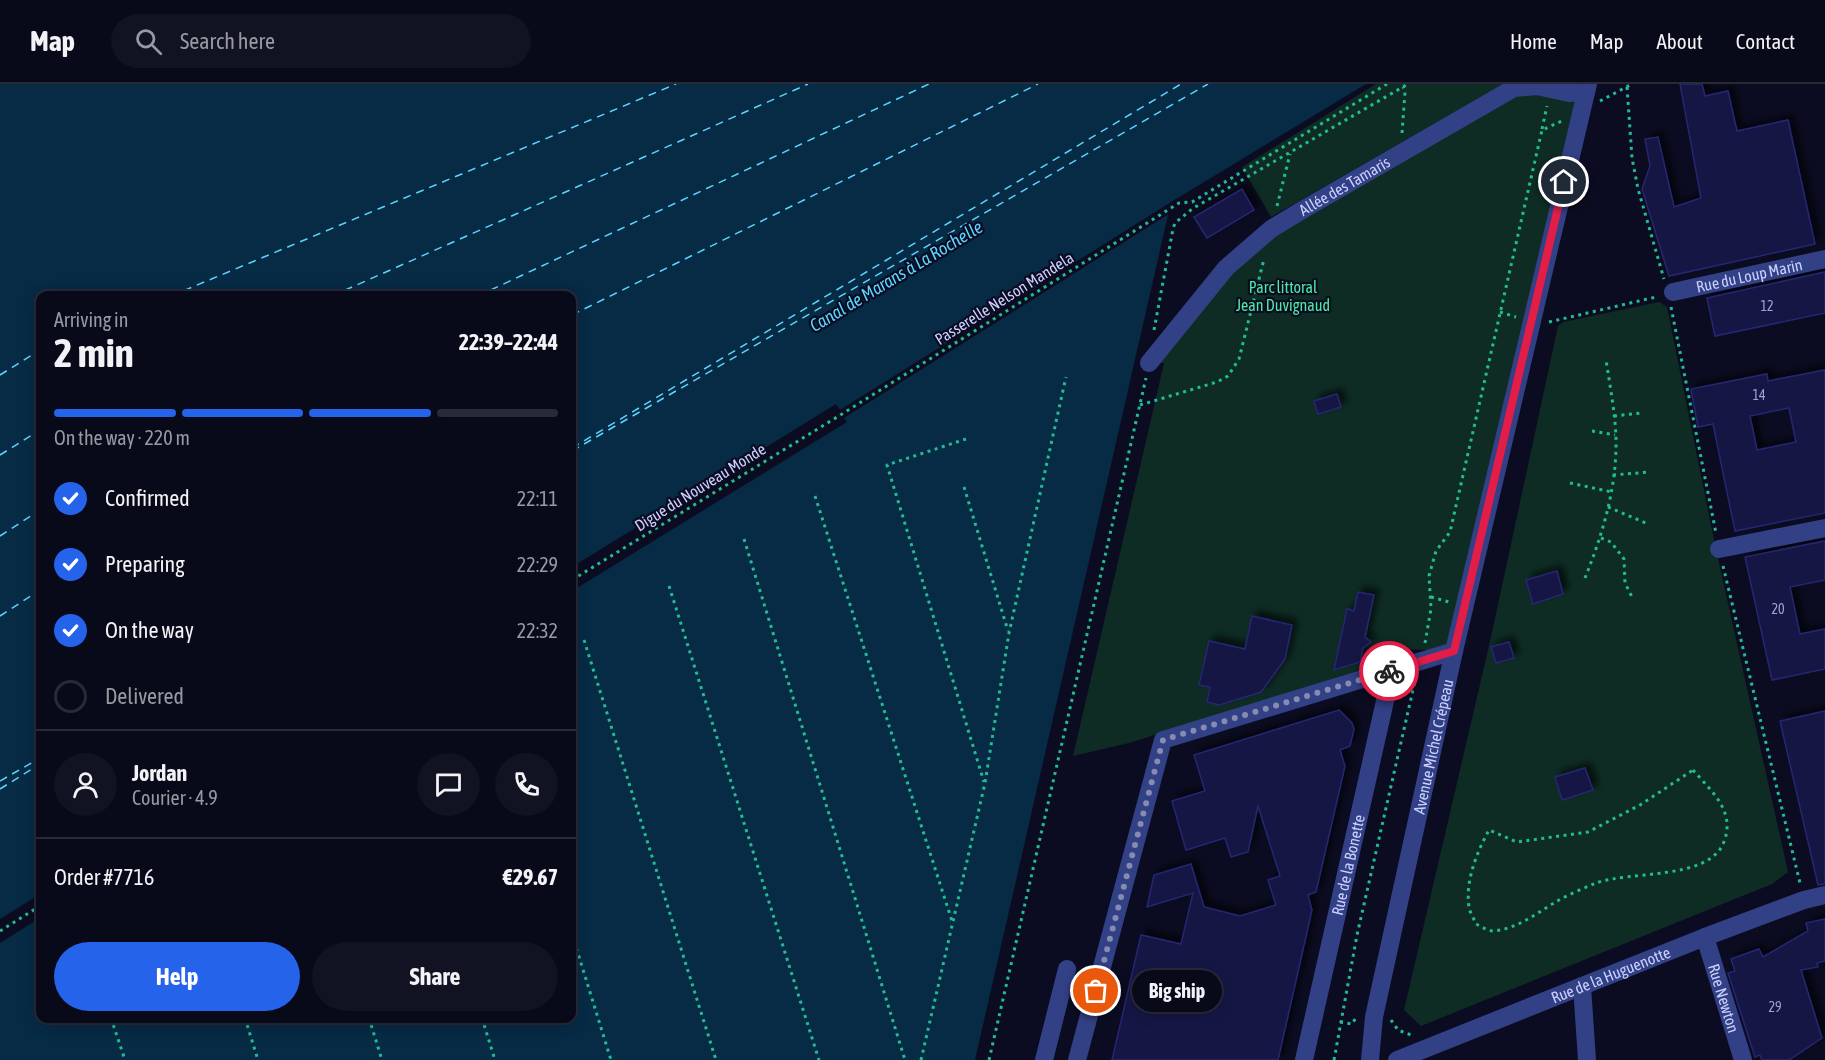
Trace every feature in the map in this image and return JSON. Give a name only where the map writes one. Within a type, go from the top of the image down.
[{"type":"street","name":"Allée des Tamaris","points":[[1149,363],[1226,268],[1271,229],[1514,88],[1537,86],[1569,93],[1586,88]]},
{"type":"street","name":"Avenue Michel Crépeau","points":[[1370,1060],[1374,1017],[1454,651],[1586,88]]},
{"type":"street","name":"Rue du Loup Marin","points":[[1671,293],[1825,259]]},
{"type":"street","points":[[1719,549],[1825,528]]},
{"type":"street","points":[[1077,1060],[1163,740],[1454,651]]},
{"type":"street","name":"Rue de la Bonette","points":[[1304,1060],[1392,670]]},
{"type":"street","name":"Rue de la Huguenotte","points":[[1397,1060],[1705,937],[1804,900],[1825,895]]},
{"type":"street","name":"Rue Newton","points":[[1705,937],[1743,1060]]},
{"type":"street","points":[[1044,1060],[1067,969]]},
{"type":"street","points":[[1582,986],[1587,1060]]},
{"type":"path","points":[[1192,209],[1192,202],[1387,84]]},
{"type":"path","points":[[989,1060],[1140,405],[1173,230],[1179,219],[1192,209],[1408,84]]},
{"type":"path","points":[[1334,1060],[1357,935],[1421,662],[1431,609],[1429,576],[1436,551],[1450,532],[1542,130],[1580,113],[1632,84]]},
{"type":"path","points":[[1403,87],[1405,92],[1402,140],[1406,149]]},
{"type":"path","points":[[1627,87],[1632,158],[1638,189],[1671,293],[1719,549],[1804,900]]},
{"type":"path","points":[[1140,405],[1217,382],[1234,370],[1239,358],[1290,152]]},
{"type":"path","name":"Passerelle Nelson Mandela","points":[[842,414],[1179,203],[1192,202]]},
{"type":"path","points":[[1532,320],[1543,323],[1671,293]]},
{"type":"path","points":[[1585,578],[1601,538],[1612,492],[1615,435],[1606,360]]},
{"type":"path","points":[[921,1060],[985,783],[1009,633],[1066,377]]},
{"type":"path","points":[[1614,416],[1641,413]]},
{"type":"path","name":"Digue du Nouveau Monde","points":[[576,578],[842,414]]},
{"type":"path","points":[[1592,432],[1615,435]]},
{"type":"path","points":[[966,439],[887,465],[985,783]]},
{"type":"path","points":[[1613,474],[1648,472]]},
{"type":"path","points":[[1570,483],[1612,492]]},
{"type":"path","points":[[964,487],[1009,633]]},
{"type":"path","points":[[815,496],[952,923]]},
{"type":"path","points":[[1608,507],[1648,524]]},
{"type":"path","points":[[1601,538],[1611,542],[1624,559],[1625,584],[1632,597]]},
{"type":"path","points":[[744,539],[905,1060]]},
{"type":"path","points":[[669,586],[819,1060]]},
{"type":"path","points":[[584,640],[716,1060]]},
{"type":"path","points":[[1693,770],[1722,804],[1727,820],[1727,835],[1721,848],[1710,860],[1681,870],[1598,882],[1562,899],[1514,927],[1490,931],[1476,924],[1469,907],[1469,888],[1476,854],[1489,830],[1517,842],[1588,832],[1640,805],[1693,770]]},
{"type":"path","points":[[0,931],[36,908]]},
{"type":"path","points":[[576,947],[611,1060]]},
{"type":"path","points":[[113,1023],[125,1060]]},
{"type":"path","points":[[247,1023],[258,1060]]},
{"type":"path","points":[[371,1023],[382,1060]]},
{"type":"path","points":[[484,1023],[495,1060]]},
{"type":"green space","points":[[1376,84],[1504,84],[1271,217],[1242,167]]},
{"type":"green space","name":"Parc littoral Jean Duvignaud","points":[[1586,86],[1454,651],[1372,648],[1367,668],[1129,743],[1073,756],[1164,363],[1149,363],[1254,243],[1519,94]]},
{"type":"green space","points":[[1659,302],[1667,307],[1715,545],[1788,872],[1772,884],[1421,1026],[1404,1010],[1491,637],[1558,326],[1563,322]]},
{"type":"water","name":"Canal de Marans à La Rochelle","points":[[0,84],[1366,84],[1171,202],[975,1060],[0,1060]]},
{"type":"pier","points":[[1176,199],[1178,202],[1174,204],[1172,212],[844,418],[847,422],[576,589],[576,565],[836,404],[840,410]]},
{"type":"pier","points":[[36,896],[36,920],[0,943],[0,919]]},
{"type":"building","points":[[1680,84],[1702,84],[1705,96],[1728,91],[1737,131],[1788,120],[1815,244],[1669,276],[1642,189],[1650,166],[1645,139],[1658,137],[1674,207],[1701,198]]},
{"type":"building","points":[[1242,189],[1254,210],[1207,238],[1194,217]]},
{"type":"building","points":[[1825,272],[1825,313],[1715,336],[1707,298]]},
{"type":"building","points":[[1825,370],[1825,513],[1735,531],[1713,424],[1698,427],[1691,389],[1767,374],[1768,381]],"holes":[[[1789,408],[1796,442],[1757,450],[1750,416]]]},
{"type":"building","points":[[1337,394],[1341,407],[1318,414],[1314,401]]},
{"type":"building","points":[[1825,541],[1825,580],[1790,587],[1800,634],[1825,629],[1825,669],[1772,680],[1745,557]]},
{"type":"building","points":[[1557,571],[1563,594],[1533,604],[1526,580]]},
{"type":"building","points":[[1358,592],[1374,595],[1365,637],[1371,642],[1363,648],[1360,662],[1334,670],[1347,609],[1354,611]]},
{"type":"building","points":[[1252,616],[1292,625],[1285,659],[1261,692],[1219,705],[1207,702],[1210,687],[1199,685],[1209,641],[1245,649]]},
{"type":"building","points":[[1509,642],[1514,658],[1496,663],[1491,647]]},
{"type":"building","points":[[1339,710],[1352,723],[1354,729],[1350,746],[1340,750],[1345,766],[1316,892],[1308,895],[1312,910],[1278,1060],[1112,1060],[1141,935],[1181,944],[1193,893],[1147,907],[1154,875],[1191,864],[1204,907],[1240,916],[1276,905],[1268,880],[1280,876],[1258,806],[1248,852],[1231,857],[1225,838],[1186,850],[1172,801],[1205,791],[1194,755]]},
{"type":"building","points":[[1825,711],[1825,884],[1818,885],[1780,721]]},
{"type":"building","points":[[1585,768],[1593,790],[1562,800],[1555,777]]},
{"type":"building","points":[[1825,919],[1825,961],[1817,963],[1818,967],[1801,970],[1822,1038],[1789,1060],[1762,1060],[1760,1055],[1755,1057],[1728,973],[1735,971],[1731,959],[1759,949],[1763,957],[1808,931],[1806,923]]},
{"type":"ferry route","points":[[183,291],[676,84]]},
{"type":"ferry route","points":[[343,291],[808,84]]},
{"type":"ferry route","points":[[489,291],[929,84]]},
{"type":"ferry route","points":[[576,313],[1038,84]]},
{"type":"ferry route","points":[[576,446],[1181,84]]},
{"type":"ferry route","points":[[576,449],[1208,84]]},
{"type":"ferry route","points":[[0,375],[36,352]]},
{"type":"ferry route","points":[[0,455],[36,432]]},
{"type":"ferry route","points":[[0,536],[36,513]]},
{"type":"ferry route","points":[[0,616],[36,593]]},
{"type":"ferry route","points":[[0,781],[36,760]]},
{"type":"ferry route","points":[[0,789],[36,766]]},
{"type":"way so far","points":[[1096,991],[1163,740],[1389,671]]},
{"type":"place","name":"Big ship","points":[[1096,991]]},
{"type":"route","points":[[1389,671],[1454,651],[1564,182]]}]
